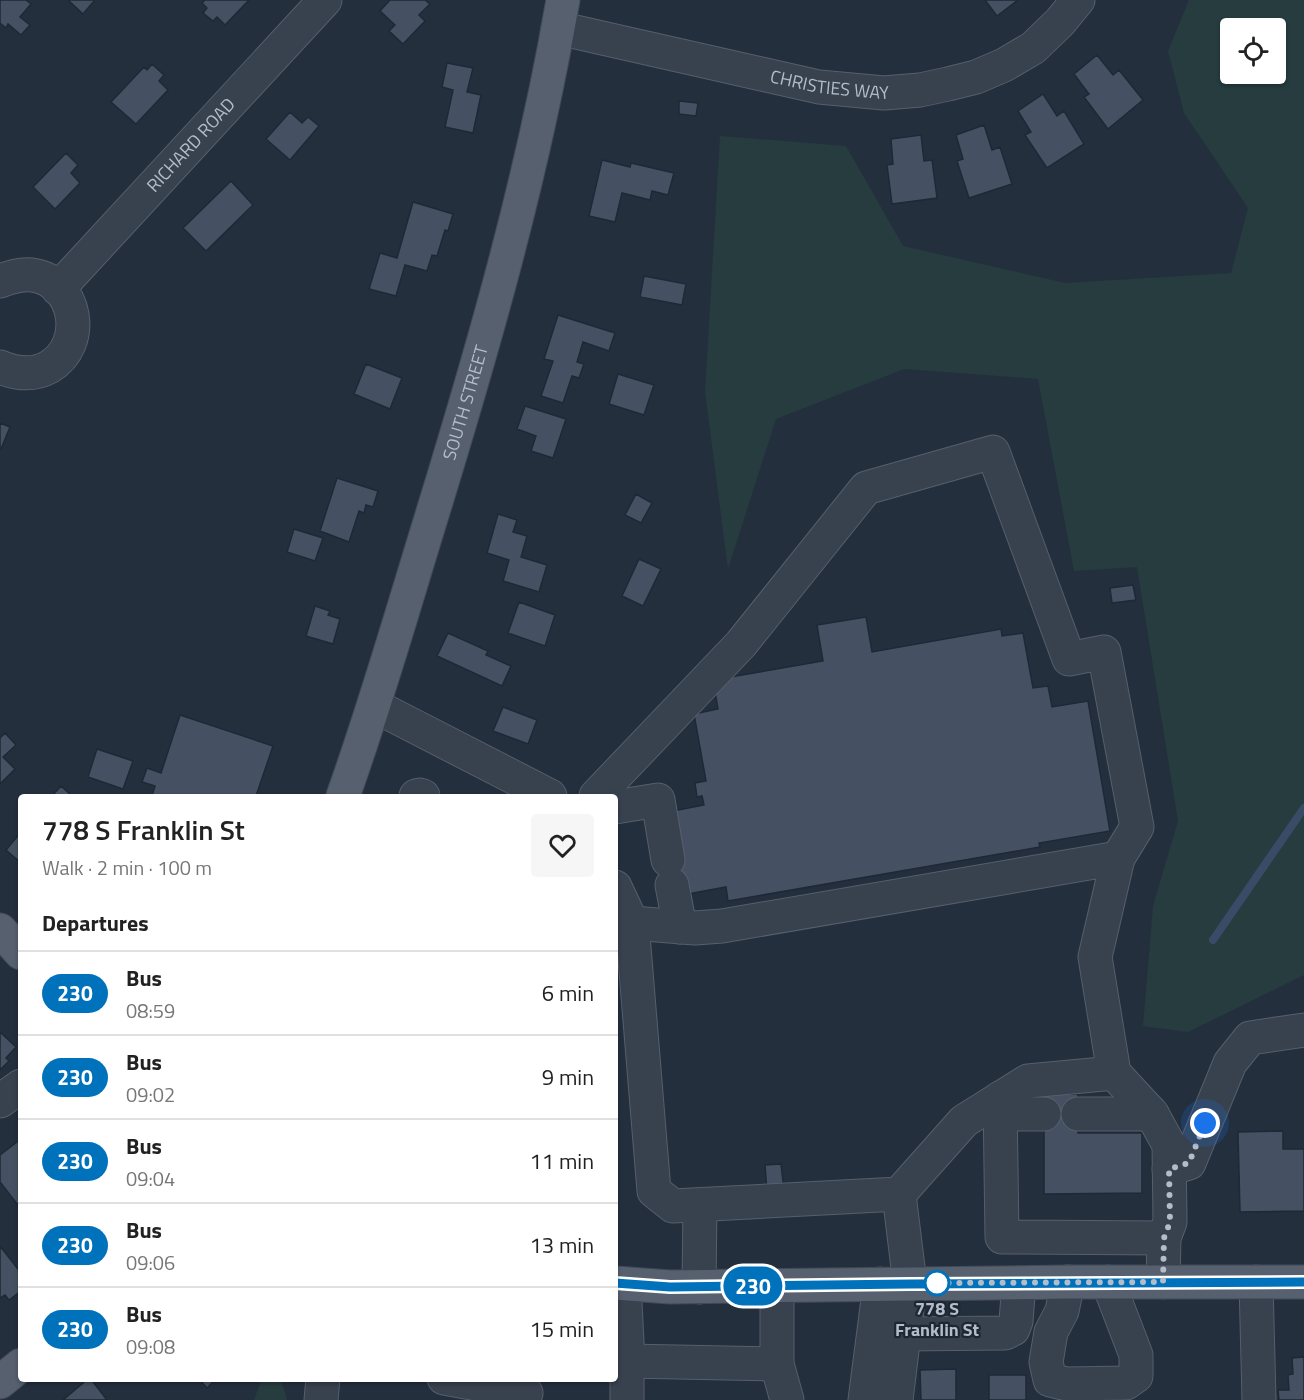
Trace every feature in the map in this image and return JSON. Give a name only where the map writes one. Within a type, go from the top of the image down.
[{"type":"main road","name":"SOUTH STREET","points":[[344,794],[375,706],[496,298],[528,172],[560,14]]},
{"type":"main road","points":[[0,930],[18,950]]},
{"type":"main road","points":[[620,1283],[699,1287],[1068,1282],[1304,1282]]},
{"type":"main road","points":[[0,1382],[18,1367]]},
{"type":"street","name":"RICHARD ROAD","points":[[58,288],[325,0]]},
{"type":"street","name":"CHRISTIES WAY","points":[[560,14],[819,87],[884,93],[920,90],[948,84],[975,77],[1004,65],[1033,48],[1060,22],[1078,0]]},
{"type":"street","points":[[0,281],[16,275],[33,275],[50,281],[58,288],[71,307],[74,323],[72,338],[66,352],[42,371],[26,374],[0,367]]},
{"type":"street","points":[[598,794],[741,644],[866,488],[993,452],[1069,659],[1104,652],[1137,827],[1118,858],[1095,957],[1114,1073],[1152,1114],[1169,1145],[1170,1222],[1164,1238],[1163,1282]]},
{"type":"street","points":[[375,706],[509,787],[541,794]]},
{"type":"street","points":[[618,807],[658,800],[680,927]]},
{"type":"street","points":[[624,926],[695,928],[722,926],[1118,858]]},
{"type":"street","points":[[618,900],[624,926],[628,1043],[654,1191],[673,1206],[899,1194]]},
{"type":"street","points":[[1169,1169],[1189,1163],[1230,1063],[1250,1038],[1304,1030]]},
{"type":"street","points":[[865,1400],[895,1284],[899,1194],[964,1121],[1001,1106],[1028,1081],[1114,1073]]},
{"type":"street","points":[[0,1101],[18,1088]]},
{"type":"street","points":[[1001,1106],[1044,1114]]},
{"type":"street","points":[[1001,1106],[1002,1237],[1164,1238]]},
{"type":"street","points":[[1078,1114],[1152,1114]]},
{"type":"street","points":[[699,1287],[700,1204]]},
{"type":"street","points":[[1068,1282],[1062,1311],[1051,1332],[1046,1362],[1050,1380],[1067,1384],[1126,1383],[1136,1376],[1136,1355],[1108,1282]]},
{"type":"street","points":[[1256,1282],[1259,1400]]},
{"type":"street","points":[[620,1283],[627,1361],[627,1400]]},
{"type":"street","points":[[904,1334],[1005,1333],[1013,1329],[1016,1321],[1019,1283]]},
{"type":"street","points":[[895,1284],[904,1334],[896,1400]]},
{"type":"street","points":[[777,1286],[777,1364],[787,1400]]},
{"type":"street","points":[[627,1361],[777,1364]]},
{"type":"street","points":[[321,1400],[323,1382]]},
{"type":"street","points":[[488,1382],[526,1391]]},
{"type":"green space","points":[[1189,0],[1304,0],[1304,975],[1188,1032],[1143,1026],[1153,906],[1178,821],[1137,567],[1074,571],[1038,379],[904,369],[776,419],[728,569],[705,392],[720,136],[846,146],[903,246],[1065,283],[1231,273],[1248,208],[1184,113],[1168,51]]},
{"type":"green space","points":[[261,1382],[282,1382],[287,1400],[254,1400]]},
{"type":"building","points":[[0,0],[26,0],[31,4],[20,17],[30,25],[21,35],[8,24],[6,28],[0,23]]},
{"type":"building","points":[[68,0],[93,0],[94,1],[83,14]]},
{"type":"building","points":[[205,0],[249,0],[225,25],[217,17],[213,21],[203,13],[207,8],[202,3]]},
{"type":"building","points":[[390,0],[425,0],[430,4],[419,15],[425,21],[403,44],[389,31],[395,25],[380,11]]},
{"type":"building","points":[[985,0],[1018,0],[997,16]]},
{"type":"building","points":[[1097,55],[1113,75],[1119,70],[1143,100],[1108,129],[1084,97],[1089,94],[1074,74]]},
{"type":"building","points":[[447,63],[473,68],[467,92],[481,95],[473,133],[445,127],[453,90],[442,87]]},
{"type":"building","points":[[152,64],[164,75],[159,81],[168,90],[136,124],[111,102],[144,67],[147,70]]},
{"type":"building","points":[[1043,94],[1057,116],[1064,111],[1084,144],[1047,168],[1025,135],[1031,132],[1018,111]]},
{"type":"building","points":[[679,101],[698,103],[696,116],[679,114]]},
{"type":"building","points":[[290,112],[302,123],[308,117],[319,126],[290,160],[266,139]]},
{"type":"building","points":[[984,125],[992,150],[1000,147],[1012,184],[969,198],[957,161],[963,159],[956,135]]},
{"type":"building","points":[[921,135],[924,161],[932,160],[937,198],[892,204],[887,165],[893,164],[891,139]]},
{"type":"building","points":[[66,153],[78,165],[71,173],[80,183],[55,209],[33,187]]},
{"type":"building","points":[[602,160],[630,167],[631,163],[674,173],[668,195],[652,191],[650,200],[622,193],[615,222],[589,216]]},
{"type":"building","points":[[231,181],[253,205],[206,251],[183,228]]},
{"type":"building","points":[[413,202],[453,214],[437,256],[432,255],[427,271],[405,265],[396,296],[369,289],[380,253],[397,258]]},
{"type":"building","points":[[644,276],[686,284],[682,305],[640,297]]},
{"type":"building","points":[[558,315],[615,333],[609,351],[583,342],[577,362],[584,364],[579,378],[572,376],[563,403],[541,396],[553,361],[544,359]]},
{"type":"building","points":[[366,364],[402,378],[390,409],[354,394]]},
{"type":"building","points":[[618,374],[654,385],[644,415],[609,404]]},
{"type":"building","points":[[525,406],[566,419],[553,458],[531,451],[536,436],[517,429]]},
{"type":"building","points":[[0,423],[10,427],[1,449],[0,448]]},
{"type":"building","points":[[337,478],[378,491],[373,507],[366,505],[364,513],[359,511],[349,542],[320,531]]},
{"type":"building","points":[[636,494],[652,503],[641,523],[625,515]]},
{"type":"building","points":[[498,514],[517,520],[513,532],[527,536],[521,557],[547,565],[539,592],[503,581],[509,560],[487,553]]},
{"type":"building","points":[[294,529],[323,538],[315,561],[287,552]]},
{"type":"building","points":[[639,559],[661,569],[643,606],[622,596]]},
{"type":"building","points":[[1133,585],[1136,600],[1112,603],[1110,588]]},
{"type":"building","points":[[519,602],[555,615],[545,646],[508,633]]},
{"type":"building","points":[[315,606],[330,611],[328,615],[340,619],[333,644],[306,636]]},
{"type":"building","points":[[866,617],[872,652],[1001,629],[1002,636],[1023,633],[1033,688],[1048,686],[1052,707],[1088,701],[1110,831],[1039,843],[1040,847],[728,901],[726,887],[688,894],[660,887],[656,863],[673,811],[704,805],[702,796],[697,797],[695,783],[706,781],[694,714],[718,709],[713,680],[823,661],[817,625]]},
{"type":"building","points":[[448,633],[488,651],[486,655],[511,666],[502,686],[437,656]]},
{"type":"building","points":[[503,707],[537,720],[528,744],[493,731]]},
{"type":"building","points":[[180,715],[273,746],[257,794],[153,794],[155,786],[142,782],[147,768],[161,773]]},
{"type":"building","points":[[5,733],[16,745],[3,757],[15,769],[0,784],[0,738]]},
{"type":"building","points":[[97,749],[133,761],[123,789],[88,777]]},
{"type":"building","points":[[61,786],[70,794],[54,794]]},
{"type":"building","points":[[18,836],[18,860],[6,850]]},
{"type":"building","points":[[0,1032],[16,1047],[6,1058],[9,1061],[0,1070]]},
{"type":"building","points":[[1044,1094],[1078,1094],[1078,1133],[1142,1133],[1142,1193],[1044,1194]]},
{"type":"building","points":[[1283,1131],[1283,1149],[1304,1149],[1304,1211],[1240,1212],[1238,1132]]},
{"type":"building","points":[[18,1141],[18,1205],[0,1182],[0,1155]]},
{"type":"building","points":[[781,1164],[784,1190],[767,1192],[765,1165]]},
{"type":"building","points":[[0,1246],[18,1269],[18,1293],[9,1300],[5,1295],[0,1298]]},
{"type":"building","points":[[1304,1357],[1304,1400],[1279,1400],[1278,1390],[1289,1390],[1288,1375],[1293,1374],[1292,1358]]},
{"type":"building","points":[[956,1369],[956,1400],[921,1400],[920,1370]]},
{"type":"building","points":[[989,1375],[1026,1375],[1026,1400],[989,1400]]},
{"type":"building","points":[[84,1382],[93,1382],[107,1400],[63,1400]]},
{"type":"building","points":[[202,1382],[213,1382],[207,1388]]},
{"type":"waterway","points":[[1213,940],[1304,808]]},
{"type":"bus line","name":"230","points":[[618,1283],[670,1287],[1304,1282]]},
{"type":"place","name":"778 S Franklin St","points":[[937,1283]]},
{"type":"route","points":[[937,1283],[932,1283],[1163,1282],[1164,1238],[1170,1222],[1169,1169],[1189,1163],[1205,1123]]}]
